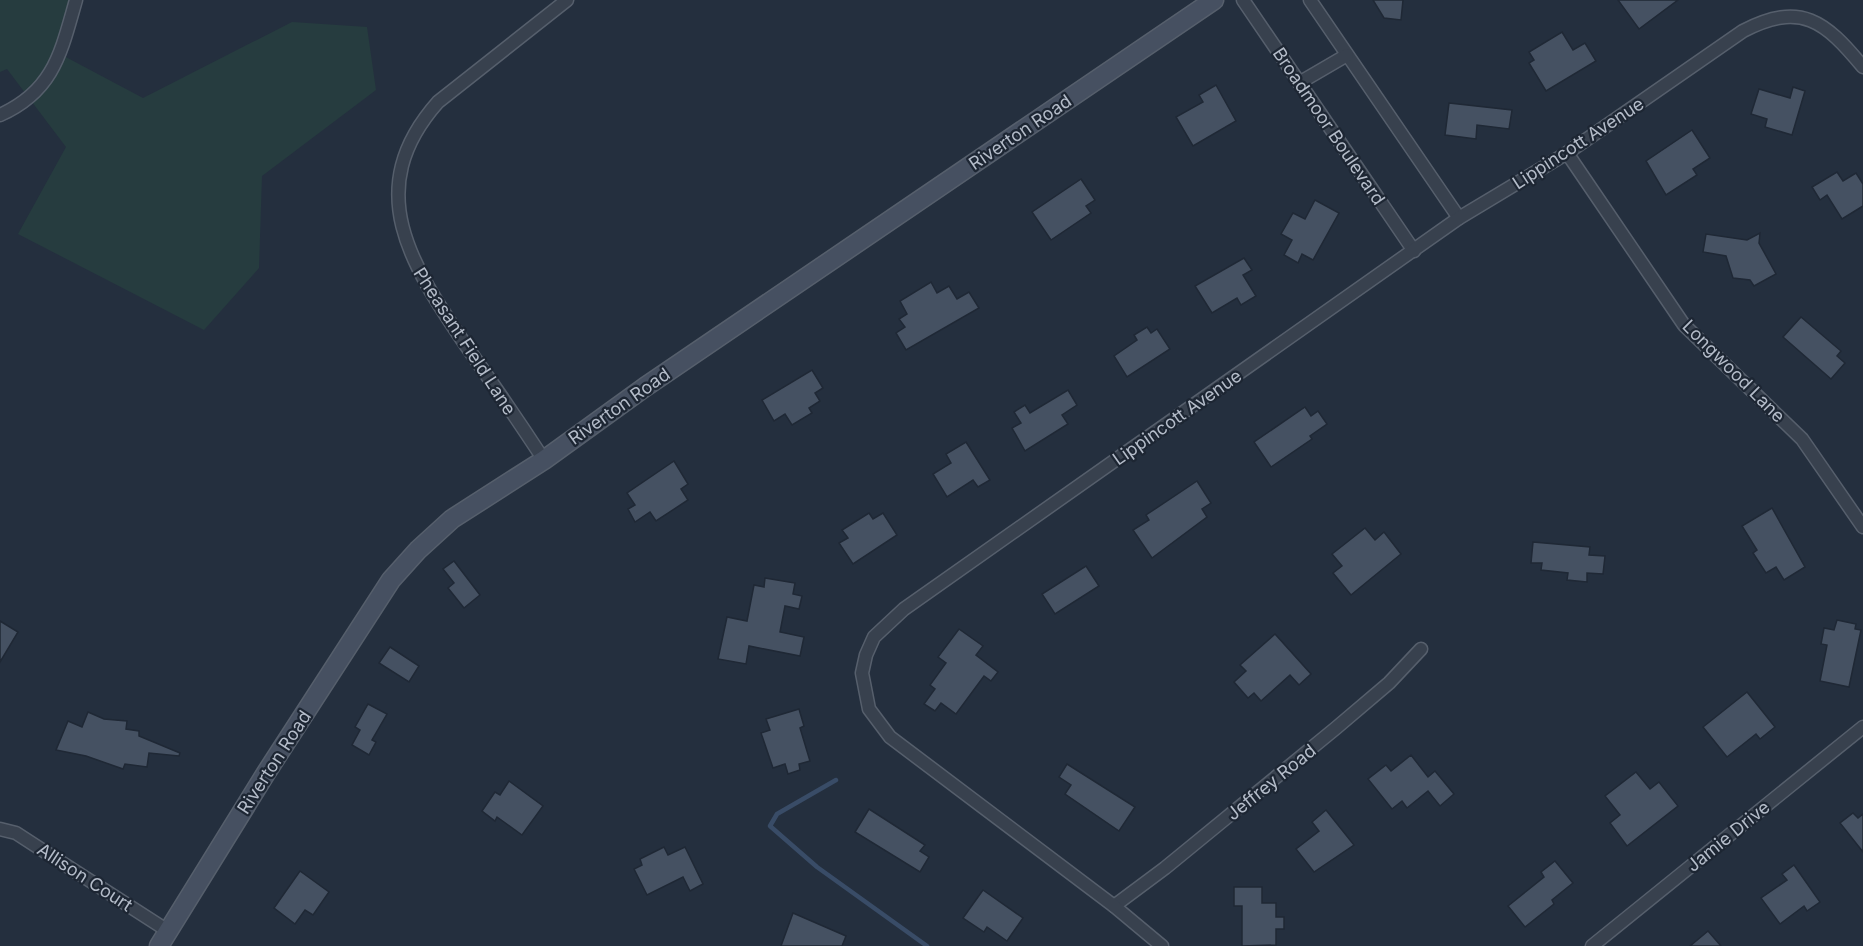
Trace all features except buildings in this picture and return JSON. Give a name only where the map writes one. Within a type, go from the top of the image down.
[{"type":"main road","name":"Riverton Road","points":[[164,938],[266,773],[391,580],[418,550],[452,519],[544,460],[645,387],[1214,0]]},
{"type":"street","points":[[0,115],[21,106],[51,76],[60,57],[76,0]]},
{"type":"street","name":"Pheasant Field Lane","points":[[544,460],[433,296],[411,257],[403,235],[398,189],[409,142],[433,108],[567,0]]},
{"type":"street","name":"Broadmoor Boulevard","points":[[1243,0],[1414,251]]},
{"type":"street","points":[[1310,0],[1459,218]]},
{"type":"street","name":"Lippincott Avenue","points":[[1162,946],[1114,906],[890,737],[869,709],[862,673],[866,655],[874,637],[904,609],[1459,218],[1567,153],[1743,31],[1766,20],[1799,15],[1816,21],[1829,30],[1863,67]]},
{"type":"street","points":[[1299,83],[1347,55]]},
{"type":"street","name":"Longwood Lane","points":[[1567,153],[1684,324],[1802,439],[1863,527]]},
{"type":"street","name":"Jeffrey Road","points":[[1114,906],[1165,868],[1336,728],[1389,683],[1421,649]]},
{"type":"street","name":"Jamie Drive","points":[[1592,946],[1863,727]]},
{"type":"street","name":"Allison Court","points":[[0,829],[16,833],[36,846],[164,938]]},
{"type":"green space","points":[[0,0],[77,0],[62,55],[143,98],[292,22],[367,27],[376,90],[262,176],[259,268],[204,330],[18,234],[66,147],[7,69],[0,72]]},
{"type":"waterway","points":[[836,780],[777,814],[770,826],[817,867],[927,946]]}]
